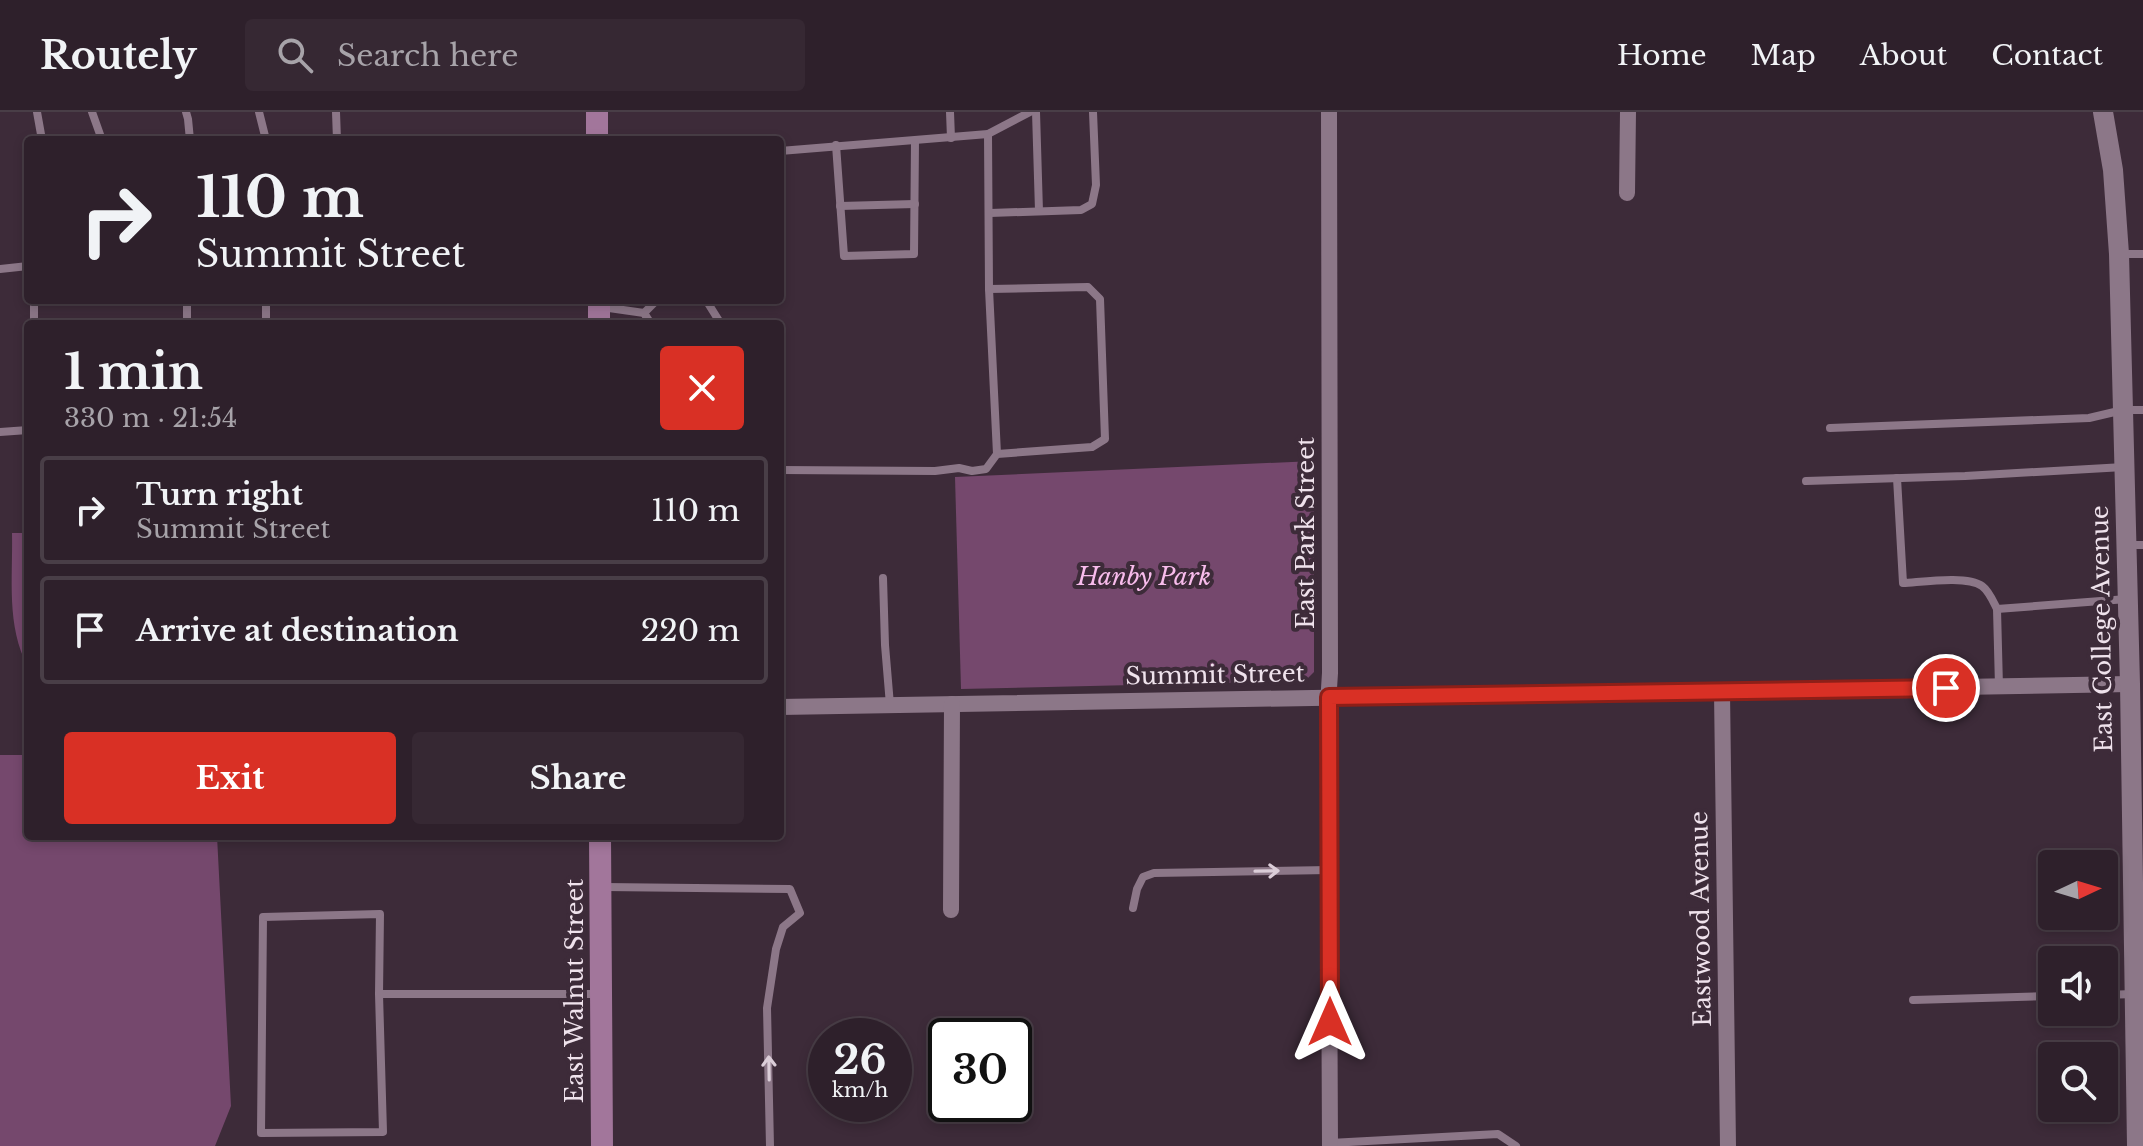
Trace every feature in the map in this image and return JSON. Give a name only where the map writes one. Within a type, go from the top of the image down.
[{"type":"main road","points":[[597,112],[597,136]]},
{"type":"main road","name":"East Walnut Street","points":[[600,840],[602,1146]]},
{"type":"street","name":"East Park Street","points":[[1329,112],[1330,1144]]},
{"type":"street","points":[[1627,193],[1628,112]]},
{"type":"street","name":"East College Avenue","points":[[2103,112],[2115,182],[2133,410],[2125,467],[2135,545],[2128,599],[2130,684],[2137,725],[2137,1146]]},
{"type":"street","name":"Summit Street","points":[[784,707],[2130,684]]},
{"type":"street","name":"Eastwood Avenue","points":[[1722,692],[1728,1146]]},
{"type":"street","points":[[951,910],[952,704]]},
{"type":"lane","points":[[37,112],[41,136]]},
{"type":"lane","points":[[92,112],[101,136]]},
{"type":"lane","points":[[259,112],[265,136]]},
{"type":"lane","points":[[336,112],[337,136]]},
{"type":"lane","points":[[950,112],[951,138]]},
{"type":"lane","points":[[784,151],[988,134],[1033,112],[1039,211]]},
{"type":"lane","points":[[990,213],[1081,210],[1092,204],[1096,185],[1093,112]]},
{"type":"lane","points":[[187,116],[190,136]]},
{"type":"lane","points":[[784,470],[935,471],[959,468],[972,471],[986,469],[997,454],[989,289],[988,134]]},
{"type":"lane","points":[[836,145],[844,256],[914,254],[915,141]]},
{"type":"lane","points":[[840,206],[915,204]]},
{"type":"lane","points":[[2119,254],[2143,254]]},
{"type":"lane","points":[[0,269],[24,266]]},
{"type":"lane","points":[[989,289],[1088,287],[1100,299],[1105,439],[1092,447],[997,454]]},
{"type":"lane","points":[[599,310],[644,313],[653,304]]},
{"type":"lane","points":[[644,313],[648,320]]},
{"type":"lane","points":[[1830,428],[2089,418],[2133,410]]},
{"type":"lane","points":[[0,432],[24,430]]},
{"type":"lane","points":[[1806,481],[2125,467]]},
{"type":"lane","points":[[1897,478],[1903,583],[1970,581],[1988,592],[1997,609],[1999,687]]},
{"type":"lane","points":[[883,578],[890,705]]},
{"type":"lane","points":[[1997,609],[2128,599]]},
{"type":"lane","points":[[1133,908],[1143,877],[1154,873],[1329,870]]},
{"type":"lane","points":[[601,887],[790,889],[800,913],[783,927],[776,949],[767,1008],[770,1146]]},
{"type":"lane","points":[[380,914],[379,994],[383,1132],[261,1133],[263,917],[380,914]]},
{"type":"lane","points":[[379,994],[601,994]]},
{"type":"lane","points":[[2118,995],[2138,994]]},
{"type":"lane","points":[[1913,1000],[2038,996]]},
{"type":"lane","points":[[1330,1144],[1498,1134],[1516,1146]]},
{"type":"green space","name":"Hanby Park","points":[[1314,461],[1314,672],[1305,681],[961,689],[955,477]]},
{"type":"green space","points":[[12,533],[24,533],[24,658],[16,635]]},
{"type":"green space","points":[[0,755],[24,755],[24,840],[217,840],[231,1106],[215,1146],[0,1146]]},
{"type":"route","points":[[1330,1022],[1329,697],[1946,688]]}]
